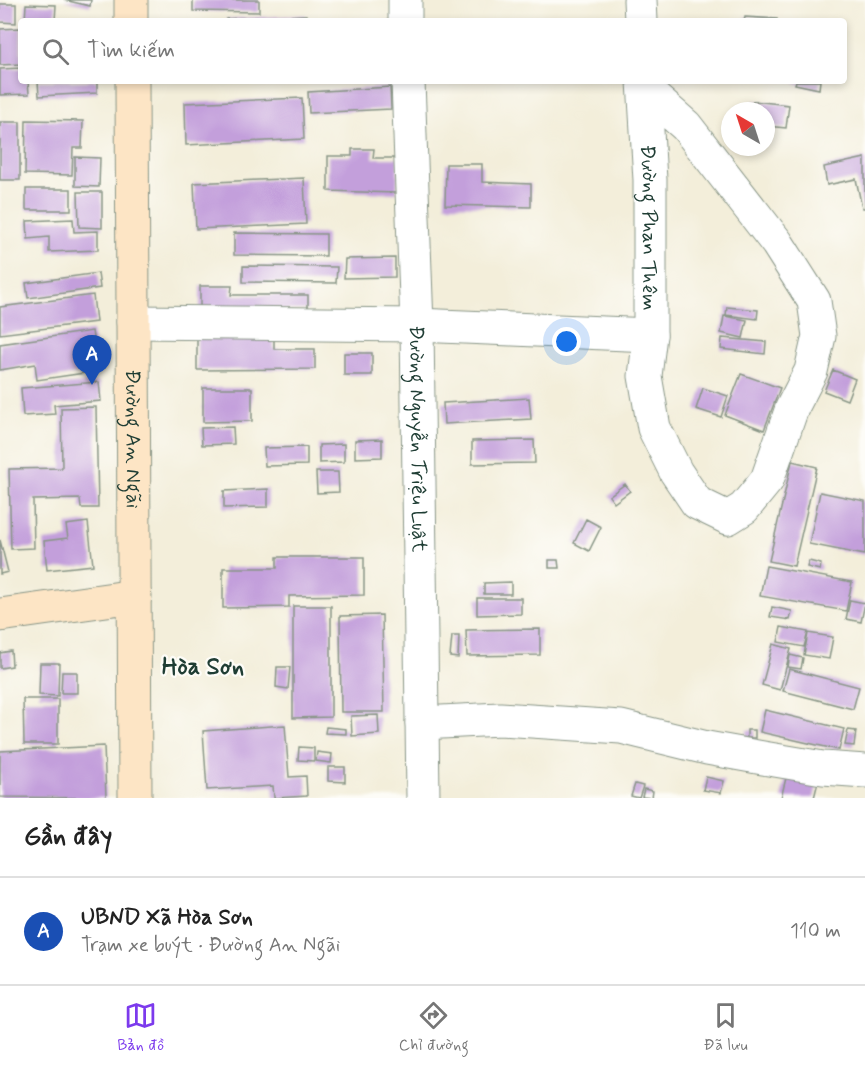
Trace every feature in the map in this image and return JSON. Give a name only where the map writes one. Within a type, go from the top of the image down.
[{"type":"main road","points":[[131,0],[131,18]]},
{"type":"main road","name":"Đường An Ngãi","points":[[132,84],[135,798]]},
{"type":"main road","points":[[0,615],[135,596]]},
{"type":"street","points":[[405,0],[405,18]]},
{"type":"street","points":[[640,0],[641,18]]},
{"type":"street","name":"Đường Nguyễn Triệu Luật","points":[[408,84],[417,325],[423,798]]},
{"type":"street","name":"Đường Phan Thêm","points":[[644,85],[686,126],[777,243],[814,301],[819,336],[811,371],[792,408],[767,480],[744,508],[728,518],[697,503],[676,472],[654,428],[645,376],[650,335],[650,180],[644,85]]},
{"type":"street","points":[[133,322],[417,325],[650,335]]},
{"type":"street","points":[[422,723],[500,719],[621,727],[707,748],[824,768],[865,771]]},
{"type":"building","points":[[64,0],[91,0],[90,6]]},
{"type":"building","points":[[193,0],[259,0],[259,12],[193,11]]},
{"type":"building","points":[[0,4],[16,4],[16,23],[0,22]]},
{"type":"building","points":[[26,4],[56,5],[55,18],[25,18]]},
{"type":"building","points":[[306,15],[306,18],[246,18]]},
{"type":"building","points":[[18,28],[18,64],[0,65],[0,29]]},
{"type":"building","points":[[18,68],[18,84],[28,84],[29,94],[0,95],[0,69]]},
{"type":"building","points":[[38,84],[97,84],[97,93],[39,96]]},
{"type":"building","points":[[795,84],[820,84],[819,89]]},
{"type":"building","points":[[390,87],[391,109],[309,113],[308,92]]},
{"type":"building","points":[[302,98],[304,139],[186,145],[185,103]]},
{"type":"building","points":[[775,103],[789,105],[786,128],[775,127]]},
{"type":"building","points":[[26,120],[83,121],[82,148],[73,148],[72,175],[25,174]]},
{"type":"building","points":[[0,122],[20,122],[20,180],[0,180]]},
{"type":"building","points":[[352,149],[374,149],[373,158],[398,158],[397,193],[328,191],[328,156],[352,156]]},
{"type":"building","points":[[75,157],[100,158],[99,187],[75,186]]},
{"type":"building","points":[[865,158],[865,208],[862,208],[856,179],[827,185],[824,167]]},
{"type":"building","points":[[446,164],[482,164],[482,182],[531,184],[531,207],[445,205]]},
{"type":"building","points":[[304,178],[306,224],[196,229],[194,183]]},
{"type":"building","points":[[26,189],[71,189],[71,210],[26,210]]},
{"type":"building","points":[[78,192],[102,192],[102,228],[79,227]]},
{"type":"building","points":[[73,219],[74,232],[98,231],[98,250],[49,252],[49,237],[28,239],[27,221]]},
{"type":"building","points":[[234,233],[326,234],[326,256],[234,255]]},
{"type":"building","points":[[395,258],[395,277],[344,278],[345,259]]},
{"type":"building","points":[[243,266],[337,267],[336,283],[243,282]]},
{"type":"building","points":[[98,273],[100,288],[28,298],[26,283]]},
{"type":"building","points":[[200,286],[232,286],[231,295],[308,295],[308,310],[200,310]]},
{"type":"building","points":[[93,295],[96,322],[0,334],[0,307]]},
{"type":"building","points":[[727,307],[758,310],[757,319],[726,315]]},
{"type":"building","points":[[724,316],[747,320],[743,338],[721,333]]},
{"type":"building","points":[[92,331],[98,371],[37,380],[35,364],[0,370],[0,344]]},
{"type":"building","points":[[197,333],[274,333],[274,349],[315,349],[315,369],[197,370]]},
{"type":"building","points":[[722,338],[766,342],[765,354],[721,349]]},
{"type":"building","points":[[344,353],[372,353],[372,375],[344,375]]},
{"type":"building","points":[[833,370],[855,379],[847,400],[824,391]]},
{"type":"building","points":[[741,374],[780,388],[764,430],[725,415]]},
{"type":"building","points":[[99,382],[101,401],[54,405],[55,414],[23,416],[21,388]]},
{"type":"building","points":[[203,388],[252,388],[252,421],[203,422]]},
{"type":"building","points":[[703,388],[728,396],[721,417],[696,409]]},
{"type":"building","points":[[529,398],[531,419],[444,424],[443,403]]},
{"type":"building","points":[[96,407],[98,508],[81,508],[80,499],[33,500],[34,548],[11,549],[9,469],[62,468],[61,408]]},
{"type":"building","points":[[233,427],[234,444],[202,445],[201,428]]},
{"type":"building","points":[[382,439],[382,457],[355,458],[355,440]]},
{"type":"building","points":[[534,440],[535,463],[472,464],[472,441]]},
{"type":"building","points":[[344,444],[344,462],[319,463],[319,445]]},
{"type":"building","points":[[307,447],[307,465],[265,466],[264,448]]},
{"type":"building","points":[[792,461],[817,467],[794,566],[769,561]]},
{"type":"building","points":[[316,472],[338,472],[339,492],[317,493]]},
{"type":"building","points":[[625,484],[630,491],[614,503],[609,496]]},
{"type":"building","points":[[268,489],[268,507],[224,508],[224,491]]},
{"type":"building","points":[[820,492],[865,501],[865,555],[809,544]]},
{"type":"building","points":[[586,519],[601,527],[589,551],[574,543]]},
{"type":"building","points":[[88,522],[93,565],[47,570],[44,541],[68,538],[66,525]]},
{"type":"building","points":[[0,540],[8,572],[0,574]]},
{"type":"building","points":[[277,557],[364,557],[364,595],[289,596],[289,607],[223,608],[223,568],[277,568]]},
{"type":"building","points":[[549,560],[558,560],[559,568],[549,568]]},
{"type":"building","points":[[809,561],[821,564],[820,570],[807,567]]},
{"type":"building","points":[[766,566],[852,582],[846,611],[760,596]]},
{"type":"building","points":[[511,582],[511,594],[484,594],[484,583]]},
{"type":"building","points":[[477,598],[521,598],[521,614],[477,615]]},
{"type":"building","points":[[850,600],[865,603],[861,622],[846,619]]},
{"type":"building","points":[[293,606],[331,606],[331,717],[293,718]]},
{"type":"building","points":[[772,607],[792,611],[790,620],[770,617]]},
{"type":"building","points":[[382,615],[384,712],[341,712],[340,616]]},
{"type":"building","points":[[781,627],[808,632],[804,647],[778,642]]},
{"type":"building","points":[[540,629],[540,655],[467,656],[466,630]]},
{"type":"building","points":[[808,633],[833,637],[829,659],[804,655]]},
{"type":"building","points":[[452,636],[459,636],[458,658],[450,657]]},
{"type":"building","points":[[773,644],[791,649],[780,690],[762,685]]},
{"type":"building","points":[[11,651],[12,666],[0,668],[0,653]]},
{"type":"building","points":[[790,655],[803,658],[801,669],[788,667]]},
{"type":"building","points":[[40,663],[59,663],[58,696],[39,695]]},
{"type":"building","points":[[277,667],[290,667],[288,689],[276,687]]},
{"type":"building","points":[[789,669],[859,687],[853,709],[783,691]]},
{"type":"building","points":[[62,672],[77,672],[77,693],[61,693]]},
{"type":"building","points":[[23,699],[58,699],[58,744],[24,744]]},
{"type":"building","points":[[765,710],[844,729],[839,750],[760,732]]},
{"type":"building","points":[[378,715],[379,734],[352,736],[351,716]]},
{"type":"building","points":[[285,725],[289,777],[306,776],[307,796],[274,798],[273,786],[207,790],[203,731]]},
{"type":"building","points":[[326,727],[346,729],[346,734],[325,733]]},
{"type":"building","points":[[747,730],[755,730],[755,738],[747,738]]},
{"type":"building","points":[[848,730],[856,731],[854,746],[845,745]]},
{"type":"building","points":[[104,746],[106,798],[0,797],[0,751]]},
{"type":"building","points":[[299,747],[314,748],[314,761],[298,760]]},
{"type":"building","points":[[317,752],[332,754],[331,763],[316,761]]},
{"type":"building","points":[[328,767],[345,767],[345,782],[328,781]]},
{"type":"building","points":[[788,770],[819,778],[814,798],[781,798]]},
{"type":"building","points":[[706,777],[724,781],[721,793],[703,790]]},
{"type":"building","points":[[635,784],[643,786],[639,798],[631,796]]},
{"type":"building","points":[[644,789],[653,791],[652,798],[642,797]]},
{"type":"place","name":"UBND Xã Hòa Sơn","points":[[92,385]]},
{"type":"district","name":"Hòa Sơn","points":[[203,666]]}]
